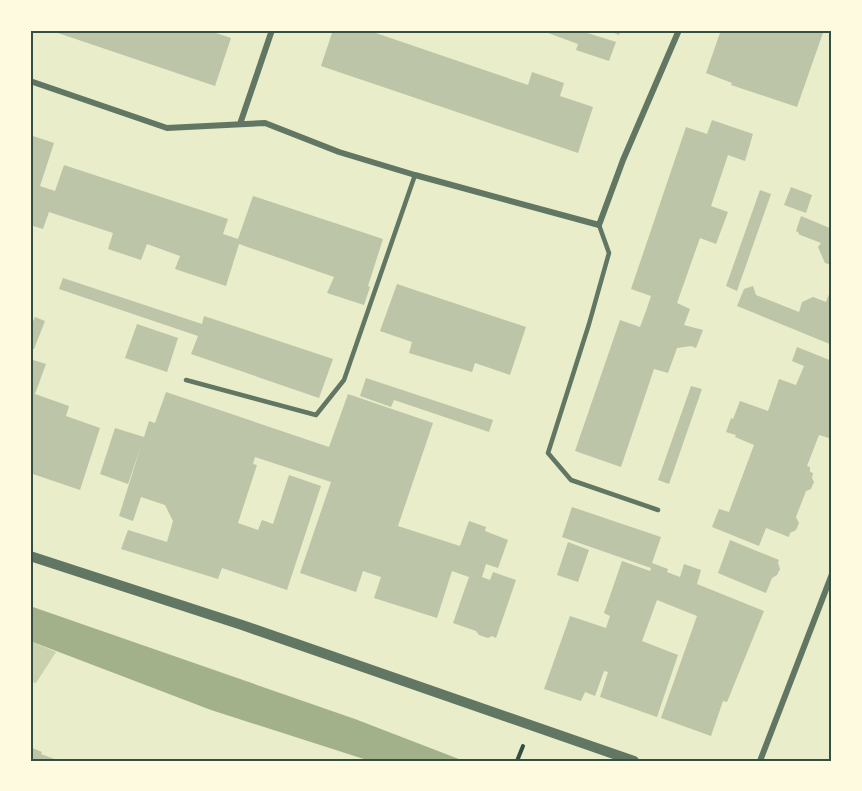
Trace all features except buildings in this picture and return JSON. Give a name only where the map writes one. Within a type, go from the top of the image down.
[{"type":"street","points":[[240,124],[272,30]]},
{"type":"street","points":[[30,81],[167,128],[265,123],[339,152],[599,225],[623,160],[679,30]]},
{"type":"street","points":[[30,556],[253,629],[634,761]]},
{"type":"street","points":[[760,761],[832,574]]},
{"type":"lane","points":[[186,380],[316,415],[344,380],[415,175]]},
{"type":"lane","points":[[599,225],[609,253],[548,453],[571,480],[658,510]]},
{"type":"shaded area","points":[[30,606],[355,719],[464,761],[370,761],[211,710],[30,641]]},
{"type":"shaded area","points":[[30,641],[56,652],[36,683],[30,682]]}]
